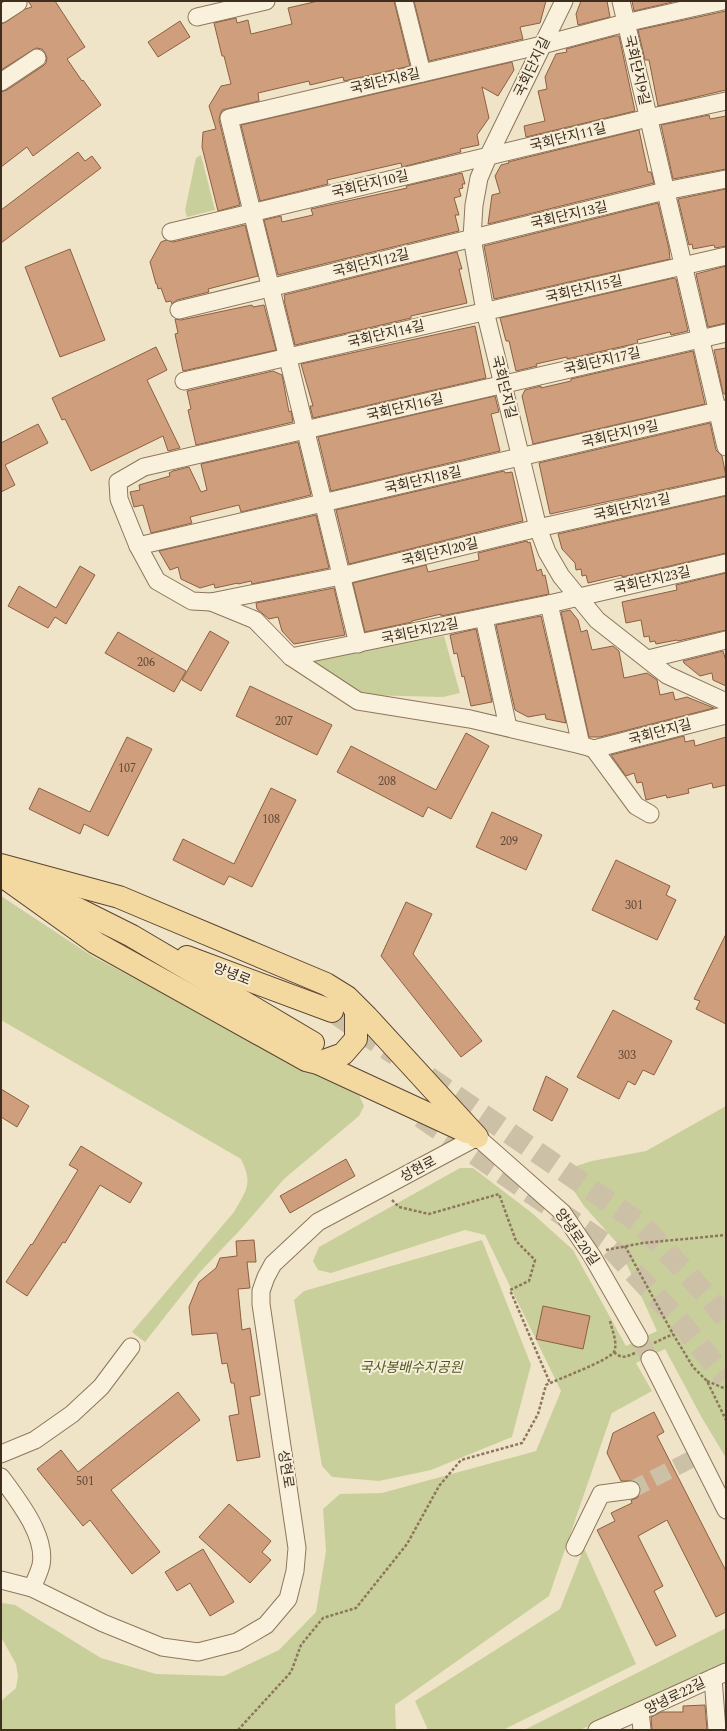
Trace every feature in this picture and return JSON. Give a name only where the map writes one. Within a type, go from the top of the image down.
[{"type":"main road","points":[[1,865],[119,897],[326,984],[340,1004],[477,1137]]},
{"type":"main road","name":"양녕로","points":[[1,870],[132,936],[316,1053]]},
{"type":"main road","points":[[1,875],[96,943],[306,1060],[316,1053],[343,1054],[356,1038],[356,1011],[340,1004]]},
{"type":"main road","name":"양녕로","points":[[132,936],[340,1004]]},
{"type":"main road","points":[[316,1053],[477,1137]]},
{"type":"street","points":[[197,16],[247,3],[266,1]]},
{"type":"street","points":[[404,1],[422,73]]},
{"type":"street","name":"국회단지길","points":[[564,1],[488,157],[480,178],[474,205],[472,238],[485,311],[522,457],[538,528],[547,552],[561,576],[598,620],[667,675],[726,702]]},
{"type":"street","points":[[621,1],[626,23]]},
{"type":"street","name":"국회단지9길","points":[[542,45],[626,23],[724,1]]},
{"type":"street","points":[[1,14],[18,3]]},
{"type":"street","name":"국회단지9길","points":[[626,23],[648,118]]},
{"type":"street","name":"국회단지8길","points":[[252,212],[229,118],[542,45]]},
{"type":"street","points":[[1,82],[37,58]]},
{"type":"street","name":"국회단지11길","points":[[488,157],[648,118],[726,101]]},
{"type":"street","points":[[648,118],[700,338],[722,410],[726,447]]},
{"type":"street","name":"국회단지10길","points":[[171,232],[488,157]]},
{"type":"street","name":"국회단지13길","points":[[472,238],[726,179]]},
{"type":"street","points":[[252,212],[358,644]]},
{"type":"street","name":"국회단지12길","points":[[179,310],[472,238]]},
{"type":"street","name":"국회단지15길","points":[[485,311],[726,256]]},
{"type":"street","name":"국회단지14길","points":[[184,381],[485,311]]},
{"type":"street","name":"국회단지17길","points":[[504,385],[726,333]]},
{"type":"street","name":"국회단지16길","points":[[138,546],[119,500],[118,482],[144,467],[504,385]]},
{"type":"street","name":"국회단지19길","points":[[522,457],[722,410]]},
{"type":"street","name":"국회단지18길","points":[[138,546],[522,457]]},
{"type":"street","name":"국회단지21길","points":[[538,528],[726,486]]},
{"type":"street","name":"국회단지20길","points":[[211,602],[342,576],[538,528]]},
{"type":"street","points":[[138,546],[157,581],[192,601],[211,602],[255,620],[291,657],[358,701],[470,719],[587,747]]},
{"type":"street","name":"국회단지23길","points":[[578,598],[726,563]]},
{"type":"street","name":"국회단지22길","points":[[291,657],[578,598]]},
{"type":"street","points":[[549,604],[587,747],[636,806],[650,814]]},
{"type":"street","points":[[484,618],[508,727]]},
{"type":"street","points":[[648,659],[726,640]]},
{"type":"street","name":"국회단지길","points":[[587,747],[726,715]]},
{"type":"street","name":"성현로","points":[[1,1580],[32,1588],[103,1623],[162,1647],[198,1652],[236,1642],[266,1625],[288,1599],[295,1571],[297,1548],[261,1304],[261,1292],[266,1277],[274,1264],[318,1222],[477,1137]]},
{"type":"street","name":"양녕로20길","points":[[477,1137],[562,1212],[592,1256],[639,1338]]},
{"type":"street","points":[[1,1454],[35,1440],[72,1414],[101,1387],[130,1347]]},
{"type":"street","points":[[650,1360],[726,1510]]},
{"type":"street","points":[[1,1477],[35,1529],[41,1547],[41,1564],[32,1588]]},
{"type":"street","points":[[574,1547],[601,1494],[631,1490]]},
{"type":"street","points":[[717,1730],[719,1675]]},
{"type":"street","name":"양녕로22길","points":[[642,1730],[640,1711],[719,1675]]},
{"type":"street","points":[[597,1730],[640,1711]]},
{"type":"path","points":[[379,1190],[399,1206],[429,1214],[498,1194],[516,1241],[535,1260],[529,1281],[510,1290],[550,1383]]},
{"type":"path","points":[[592,1256],[611,1248],[726,1235]]},
{"type":"path","points":[[625,1246],[673,1334],[694,1367],[707,1381],[726,1420]]},
{"type":"path","points":[[238,1730],[290,1672],[301,1645],[324,1618],[356,1608],[407,1544],[439,1486],[461,1460],[522,1443],[538,1414],[546,1385],[597,1363],[609,1357],[614,1352],[615,1344],[609,1319]]},
{"type":"path","points":[[664,1338],[673,1334]]},
{"type":"path","points":[[614,1352],[621,1357],[628,1356]]},
{"type":"path","points":[[707,1381],[726,1389]]},
{"type":"green space","points":[[201,155],[215,210],[187,217],[185,210],[196,158]]},
{"type":"green space","points":[[444,636],[460,693],[443,697],[362,695],[316,668],[315,662],[320,658]]},
{"type":"green space","points":[[1,896],[92,956],[359,1095],[364,1106],[359,1116],[284,1179],[241,1229],[200,1272],[145,1342],[132,1332],[234,1212],[247,1186],[247,1175],[245,1168],[241,1159],[1,1020]]},
{"type":"green space","points":[[726,1106],[726,1458],[702,1418],[665,1349],[636,1363],[652,1391],[612,1413],[549,1596],[395,1705],[396,1730],[1,1730],[1,1701],[16,1688],[18,1676],[16,1664],[1,1637],[2,1603],[15,1605],[101,1658],[156,1674],[224,1676],[279,1650],[316,1612],[326,1551],[323,1509],[340,1494],[382,1493],[536,1451],[561,1391],[485,1235],[465,1230],[331,1273],[318,1270],[313,1261],[319,1247],[460,1168],[473,1168],[532,1213],[573,1250],[626,1346],[657,1331],[617,1243],[584,1206],[574,1191],[571,1175],[576,1166],[592,1161],[646,1151]]},
{"type":"green space","name":"국사봉배수지공원","points":[[482,1240],[531,1365],[512,1437],[431,1470],[379,1481],[332,1477],[322,1466],[294,1300],[304,1291]]},
{"type":"green space","points":[[584,1548],[636,1664],[503,1730],[428,1730],[415,1701],[560,1609]]},
{"type":"green space","points":[[726,1628],[726,1662],[580,1730],[524,1730]]},
{"type":"building","points":[[28,1],[55,1],[85,47],[67,59],[101,105],[33,156],[27,147],[1,167],[1,92],[7,90],[43,66],[46,63],[47,58],[42,49],[36,48],[1,70],[1,24],[25,9],[32,7]]},
{"type":"building","points":[[318,1],[394,1],[410,66],[344,81],[343,77],[310,85],[309,81],[258,93],[259,101],[222,110],[219,120],[240,205],[218,211],[202,147],[203,132],[216,129],[209,106],[221,86],[231,84],[214,23],[236,18],[237,23],[248,20],[251,34],[292,24],[288,8]]},
{"type":"building","points":[[414,1],[546,1],[540,23],[520,27],[523,39],[429,61]]},
{"type":"building","points":[[581,1],[607,1],[610,17],[578,25],[576,14]]},
{"type":"building","points":[[632,1],[677,1],[634,11]]},
{"type":"building","points":[[726,11],[726,90],[658,106],[649,60],[645,60],[638,30]]},
{"type":"building","points":[[180,21],[190,37],[158,57],[148,42]]},
{"type":"building","points":[[619,36],[635,111],[526,137],[524,126],[545,121],[538,91],[547,89],[545,77],[556,54],[567,52],[566,49]]},
{"type":"building","points":[[512,62],[514,70],[498,96],[482,87],[489,118],[477,135],[479,145],[460,149],[461,152],[402,167],[401,163],[327,180],[328,184],[260,201],[241,125]]},
{"type":"building","points":[[709,115],[710,119],[726,116],[726,169],[673,179],[661,125]]},
{"type":"building","points":[[639,130],[648,172],[651,172],[654,183],[488,224],[492,195],[500,193],[495,176],[501,165]]},
{"type":"building","points":[[78,152],[85,161],[92,156],[101,168],[1,243],[1,210]]},
{"type":"building","points":[[462,173],[465,184],[462,184],[463,188],[459,189],[461,196],[454,198],[459,215],[455,215],[459,231],[278,275],[264,220],[281,216],[282,222],[313,215],[311,209],[407,188],[406,186]]},
{"type":"building","points":[[726,189],[726,246],[715,248],[714,245],[693,249],[692,244],[689,245],[678,199]]},
{"type":"building","points":[[658,203],[670,259],[494,299],[484,246]]},
{"type":"building","points":[[245,225],[258,276],[208,289],[209,292],[177,300],[172,304],[171,301],[166,302],[161,288],[158,289],[156,284],[150,262],[161,242],[166,240],[173,242]]},
{"type":"building","points":[[70,249],[105,340],[60,357],[25,267]]},
{"type":"building","points":[[457,252],[462,269],[459,269],[467,303],[411,316],[411,318],[295,345],[284,295]]},
{"type":"building","points":[[726,266],[726,323],[708,327],[696,274]]},
{"type":"building","points":[[674,278],[676,279],[688,331],[671,335],[670,332],[637,340],[638,343],[567,359],[567,357],[536,364],[537,366],[516,371],[509,341],[506,341],[500,318]]},
{"type":"building","points":[[252,305],[253,307],[264,305],[276,350],[183,371],[175,334],[178,333],[175,319],[181,320]]},
{"type":"building","points":[[475,326],[486,378],[313,418],[310,406],[313,406],[301,364]]},
{"type":"building","points":[[156,347],[167,370],[147,380],[180,448],[168,451],[163,436],[91,471],[65,419],[62,420],[52,398]]},
{"type":"building","points":[[726,348],[726,395],[723,393],[714,350]]},
{"type":"building","points":[[693,351],[705,404],[533,444],[522,396],[525,390],[541,386],[541,388],[571,381],[571,379]]},
{"type":"building","points":[[273,371],[282,375],[289,412],[291,411],[293,422],[196,445],[188,410],[191,409],[187,391]]},
{"type":"building","points":[[495,396],[499,412],[491,414],[500,451],[331,491],[318,437]]},
{"type":"building","points":[[710,423],[716,450],[722,456],[726,476],[550,514],[539,463]]},
{"type":"building","points":[[38,424],[48,443],[5,465],[15,485],[1,492],[1,443]]},
{"type":"building","points":[[298,442],[311,495],[241,512],[239,505],[190,517],[192,523],[151,533],[143,505],[134,507],[130,492],[140,490],[139,485],[170,476],[169,473],[173,471],[189,467],[201,492],[207,490],[201,464]]},
{"type":"building","points":[[504,471],[505,473],[512,472],[523,521],[349,564],[336,510]]},
{"type":"building","points":[[726,496],[726,553],[622,577],[622,575],[588,583],[586,575],[582,576],[581,569],[576,570],[575,563],[562,549],[558,534]]},
{"type":"building","points":[[316,515],[329,568],[252,584],[251,581],[215,588],[214,584],[200,588],[181,579],[178,567],[170,570],[159,551]]},
{"type":"building","points":[[527,541],[528,543],[530,542],[537,571],[541,569],[543,576],[545,575],[549,594],[441,616],[441,614],[365,632],[353,583],[426,565],[428,572],[479,560],[478,553]]},
{"type":"building","points":[[80,566],[95,575],[66,624],[55,617],[48,628],[8,606],[19,586],[56,608]]},
{"type":"building","points":[[726,573],[726,630],[678,641],[656,644],[655,641],[650,642],[649,636],[644,637],[641,620],[626,623],[622,602],[677,590],[676,585]]},
{"type":"building","points":[[334,588],[345,635],[294,644],[282,631],[278,617],[269,619],[257,609],[256,603]]},
{"type":"building","points":[[570,610],[578,620],[581,632],[587,630],[592,650],[613,646],[619,651],[624,678],[647,673],[657,680],[660,695],[673,692],[675,700],[687,697],[714,708],[600,737],[589,737],[561,612]]},
{"type":"building","points":[[541,616],[566,723],[546,719],[545,714],[528,717],[515,710],[496,625]]},
{"type":"building","points":[[476,629],[492,702],[471,706],[464,676],[462,677],[457,653],[454,654],[450,635]]},
{"type":"building","points":[[210,631],[229,642],[201,691],[182,680]]},
{"type":"building","points":[[118,632],[186,671],[174,692],[105,653]]},
{"type":"building","points":[[723,651],[726,661],[726,686],[713,680],[712,673],[700,676],[683,661]]},
{"type":"building","points":[[250,686],[332,725],[317,755],[236,716]]},
{"type":"building","points":[[466,733],[489,746],[451,819],[428,807],[423,817],[337,772],[351,746],[436,790]]},
{"type":"building","points":[[684,736],[685,742],[694,740],[695,746],[726,737],[726,785],[713,788],[712,783],[688,789],[689,793],[667,798],[666,795],[646,800],[642,782],[637,783],[634,773],[626,776],[611,755]]},
{"type":"building","points":[[127,737],[152,749],[108,836],[84,824],[80,834],[29,809],[39,788],[90,812]]},
{"type":"building","points":[[271,788],[296,800],[252,887],[229,876],[224,885],[173,860],[183,839],[234,864]]},
{"type":"building","points":[[492,812],[542,835],[526,870],[476,847]]},
{"type":"building","points":[[616,860],[670,886],[666,895],[676,900],[657,940],[592,910]]},
{"type":"building","points":[[406,902],[432,914],[413,954],[482,1041],[461,1057],[381,956]]},
{"type":"building","points":[[726,934],[726,1024],[696,1009],[700,1001],[694,999]]},
{"type":"building","points":[[613,1010],[672,1041],[654,1075],[643,1070],[635,1085],[628,1081],[619,1099],[577,1077]]},
{"type":"building","points":[[546,1076],[568,1089],[552,1121],[533,1110]]},
{"type":"building","points":[[1,1089],[29,1106],[17,1127],[1,1117]]},
{"type":"building","points":[[81,1146],[142,1183],[130,1203],[100,1185],[65,1243],[63,1242],[27,1296],[6,1282],[31,1244],[32,1245],[78,1170],[69,1165]]},
{"type":"building","points":[[346,1159],[355,1176],[290,1213],[280,1196]]},
{"type":"building","points":[[254,1240],[256,1262],[247,1262],[250,1288],[238,1289],[242,1330],[250,1328],[260,1395],[250,1397],[260,1457],[237,1461],[229,1416],[239,1414],[234,1383],[231,1383],[227,1363],[222,1364],[217,1333],[192,1335],[189,1307],[199,1282],[216,1268],[220,1258],[237,1256],[236,1241]]},
{"type":"building","points":[[543,1306],[590,1316],[583,1349],[536,1339]]},
{"type":"building","points":[[178,1392],[200,1420],[111,1490],[160,1552],[132,1574],[90,1520],[83,1526],[37,1469],[61,1450],[78,1472]]},
{"type":"building","points":[[654,1412],[664,1432],[657,1436],[726,1571],[726,1612],[716,1617],[667,1520],[638,1536],[663,1586],[654,1591],[676,1636],[656,1646],[597,1530],[615,1521],[611,1513],[632,1503],[631,1500],[637,1498],[640,1493],[639,1484],[635,1481],[621,1481],[607,1453],[613,1433]]},
{"type":"building","points":[[229,1504],[271,1541],[262,1552],[271,1560],[250,1583],[199,1537]]},
{"type":"building","points":[[203,1549],[234,1602],[210,1616],[190,1583],[177,1591],[165,1572]]},
{"type":"building","points":[[705,1705],[707,1730],[652,1730],[651,1717],[661,1712],[683,1712],[683,1706]]},
{"type":"tunnel","points":[[332,1011],[396,1055]]},
{"type":"tunnel","points":[[428,1077],[641,1224],[711,1300],[726,1319]]},
{"type":"tunnel","points":[[421,1117],[611,1248],[681,1323],[726,1378]]},
{"type":"tunnel","points":[[639,1338],[650,1359]]},
{"type":"tunnel","points":[[631,1490],[698,1456]]}]
